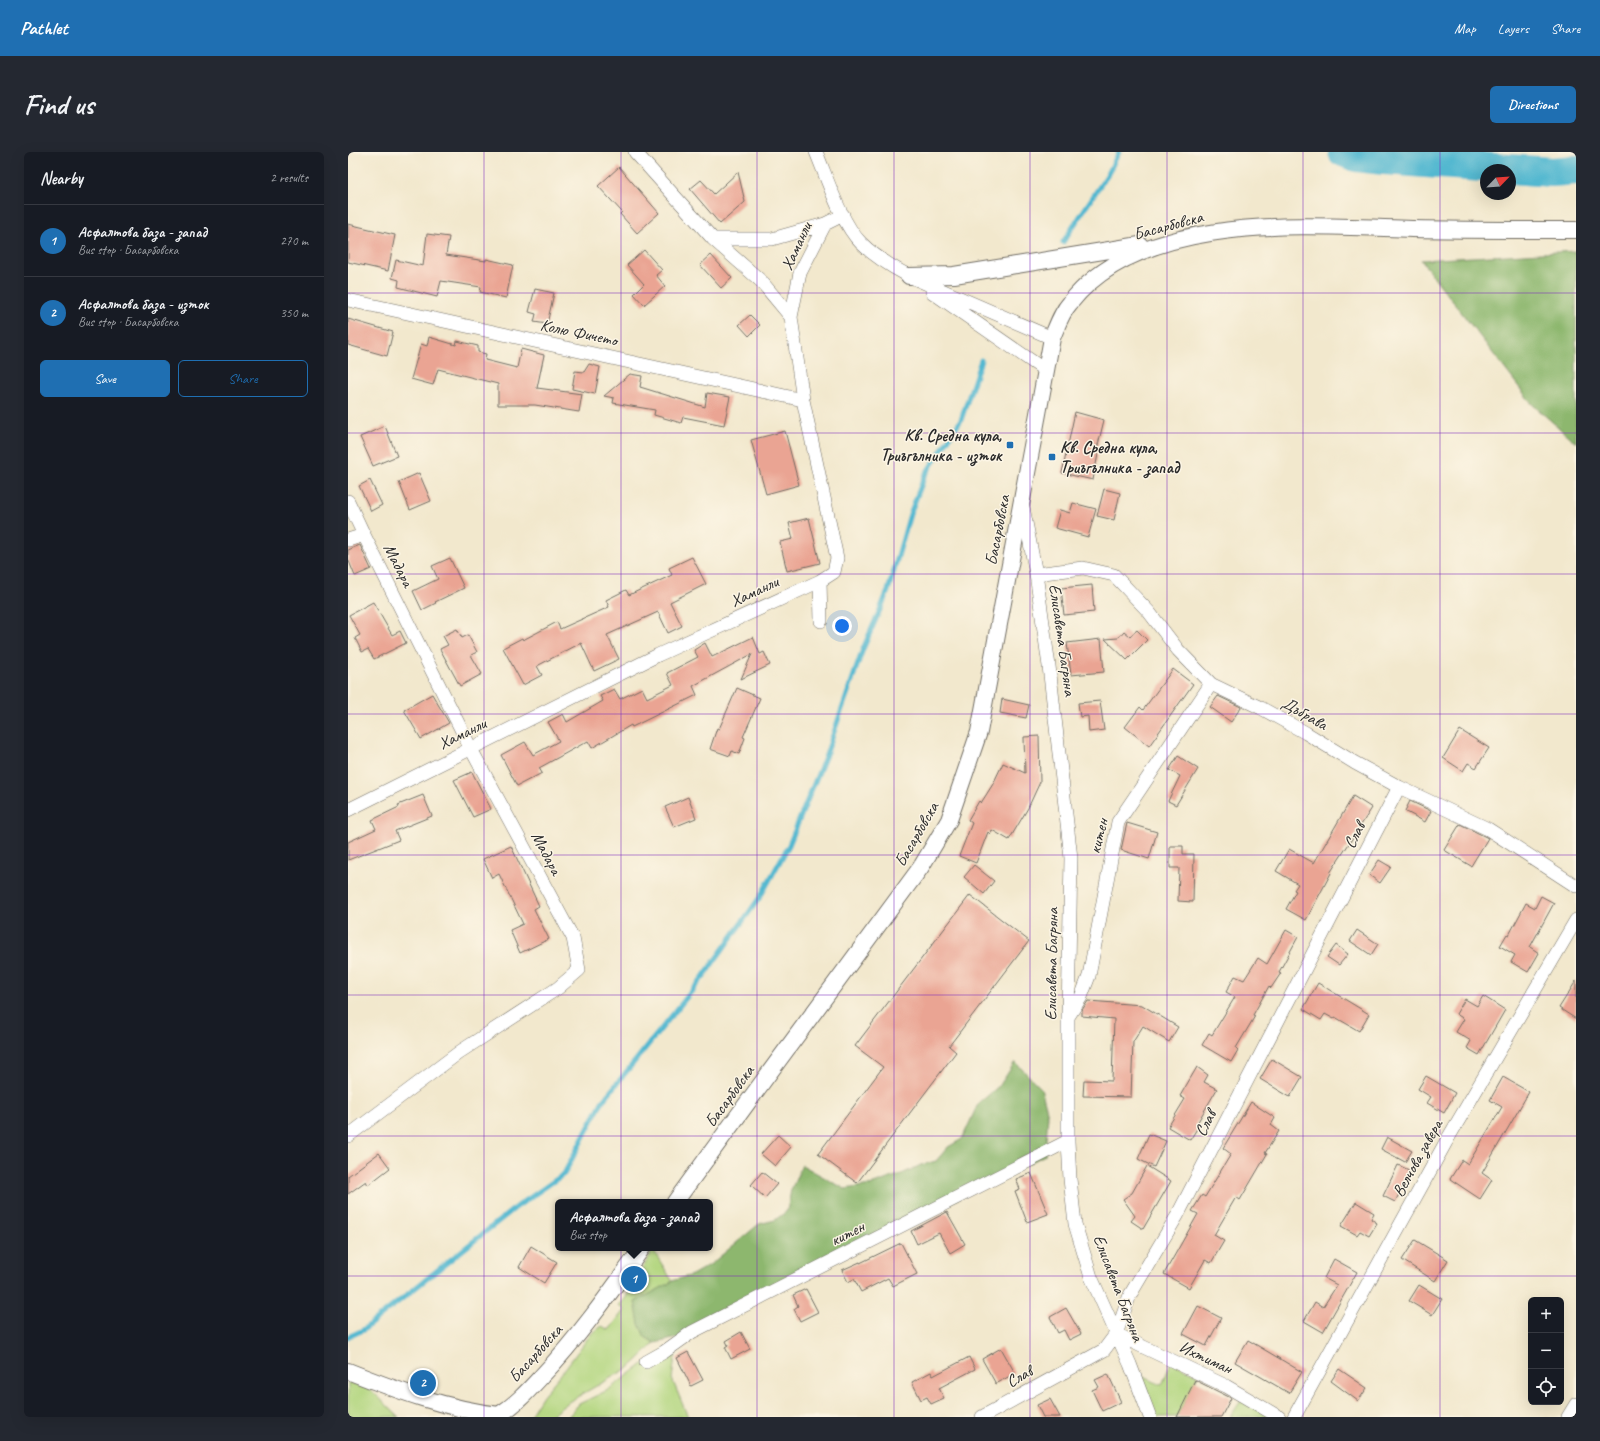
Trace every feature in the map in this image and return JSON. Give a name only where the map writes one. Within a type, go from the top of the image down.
[{"type":"street","points":[[635,152],[713,239],[762,281],[791,317]]},
{"type":"street","points":[[816,152],[844,215],[856,236],[864,246],[890,266],[909,276],[1052,338]]},
{"type":"street","name":"Хаманли","points":[[348,810],[658,655],[820,581],[834,572],[837,558],[803,400],[791,317],[800,273],[825,224],[844,215]]},
{"type":"street","points":[[713,239],[772,239],[825,224]]},
{"type":"street","name":"Басарбовска","points":[[677,1199],[908,886],[950,820],[979,732],[1052,338],[1062,314],[1079,292],[1115,263],[1135,253],[1183,238],[1237,229],[1306,226],[1452,230],[1576,230]]},
{"type":"street","points":[[909,276],[954,275],[1183,238]]},
{"type":"street","points":[[909,276],[1046,371]]},
{"type":"street","name":"Колю Фичето","points":[[348,300],[803,400]]},
{"type":"street","name":"Мадара","points":[[348,501],[471,749],[573,938],[579,970],[558,988],[461,1051],[348,1136]]},
{"type":"street","name":"Елисавета Багряна","points":[[1022,501],[1036,574],[1049,666],[1071,858],[1068,1017],[1068,1142],[1075,1224],[1091,1277],[1130,1364],[1150,1417]]},
{"type":"street","points":[[348,540],[364,535]]},
{"type":"street","name":"Дъбрава","points":[[1036,574],[1083,568],[1114,575],[1149,612],[1178,650],[1211,684],[1268,712],[1306,733],[1355,764],[1399,787],[1488,829],[1576,886]]},
{"type":"street","points":[[820,581],[821,621]]},
{"type":"street","name":"китен","points":[[1068,1017],[1081,997],[1089,976],[1118,822],[1211,684]]},
{"type":"street","name":"Слав","points":[[982,1417],[1104,1350],[1116,1334],[1130,1295],[1177,1216],[1399,787]]},
{"type":"street","name":"Велчова завера","points":[[1294,1417],[1447,1140],[1576,920]]},
{"type":"street","name":"китен","points":[[646,1362],[664,1352],[692,1332],[1068,1142]]},
{"type":"street","name":"Басарбовска","points":[[499,1416],[514,1406],[559,1357],[598,1309],[640,1251]]},
{"type":"street","name":"Ихтиман","points":[[1116,1334],[1226,1386],[1279,1417]]},
{"type":"street","points":[[348,1371],[383,1385],[472,1412],[499,1416]]},
{"type":"street","points":[[1568,1417],[1576,1404]]},
{"type":"green space","points":[[1576,251],[1576,443],[1532,404],[1421,260]]},
{"type":"green space","points":[[1015,1062],[1041,1088],[1048,1115],[1045,1155],[682,1337],[655,1343],[645,1337],[639,1324],[635,1302],[675,1280],[692,1275],[711,1264],[759,1224],[775,1220],[787,1211],[791,1190],[802,1165],[845,1189],[871,1185],[921,1165],[936,1161],[948,1147],[962,1139],[978,1104],[1000,1085]]},
{"type":"green space","points":[[654,1251],[673,1282],[635,1302],[645,1337],[655,1343],[630,1367],[570,1401],[549,1417],[529,1417],[543,1395],[591,1334],[602,1326],[609,1330],[624,1310],[619,1305],[625,1299]]},
{"type":"green space","points":[[677,1342],[672,1379],[688,1417],[568,1417],[579,1404],[608,1390],[646,1362]]},
{"type":"green space","points":[[1171,1362],[1198,1375],[1177,1417],[1156,1417],[1140,1376],[1162,1385]]},
{"type":"green space","points":[[348,1382],[371,1390],[399,1417],[348,1417]]},
{"type":"green space","points":[[1242,1399],[1273,1417],[1230,1417]]},
{"type":"building","points":[[619,167],[659,213],[637,233],[620,214],[622,212],[598,186]]},
{"type":"building","points":[[738,172],[745,202],[720,224],[690,189],[701,180],[714,194]]},
{"type":"building","points":[[348,224],[395,235],[388,271],[348,262]]},
{"type":"building","points":[[427,234],[449,237],[446,255],[486,261],[486,259],[513,265],[506,298],[480,292],[481,287],[441,281],[437,297],[398,287],[399,280],[392,278],[396,260],[423,266]]},
{"type":"building","points":[[644,250],[662,270],[656,275],[665,286],[644,305],[634,294],[644,284],[627,265]]},
{"type":"building","points":[[711,255],[732,278],[721,288],[700,265]]},
{"type":"building","points":[[535,289],[554,293],[547,324],[534,322],[536,314],[529,312]]},
{"type":"building","points":[[750,315],[760,325],[749,336],[739,325]]},
{"type":"building","points":[[348,319],[393,332],[387,356],[348,345]]},
{"type":"building","points":[[429,337],[456,345],[457,341],[478,346],[478,352],[486,354],[485,360],[517,368],[521,349],[544,355],[537,388],[582,394],[579,412],[535,405],[498,405],[498,384],[438,369],[433,385],[411,379],[421,344],[427,346]]},
{"type":"building","points":[[589,364],[600,367],[595,394],[572,389],[575,371],[584,372]]},
{"type":"building","points":[[630,374],[642,376],[640,387],[705,407],[707,393],[730,397],[724,425],[683,417],[681,423],[654,415],[655,410],[613,403],[614,398],[604,396]]},
{"type":"building","points":[[1075,412],[1104,420],[1096,453],[1098,454],[1093,480],[1062,473]]},
{"type":"building","points":[[385,426],[397,456],[373,466],[360,437]]},
{"type":"building","points":[[785,431],[799,485],[766,494],[751,440]]},
{"type":"building","points":[[419,473],[431,501],[410,510],[399,482]]},
{"type":"building","points":[[370,480],[382,505],[371,511],[359,486]]},
{"type":"building","points":[[1104,489],[1120,493],[1114,520],[1097,516]]},
{"type":"building","points":[[1073,503],[1096,509],[1088,537],[1055,528],[1060,510],[1070,513]]},
{"type":"building","points":[[809,518],[820,563],[787,571],[780,542],[793,539],[789,523]]},
{"type":"building","points":[[360,545],[371,569],[355,576],[348,559],[348,550]]},
{"type":"building","points":[[692,557],[706,584],[670,602],[682,626],[668,633],[658,612],[607,635],[619,659],[594,671],[581,643],[537,666],[542,675],[523,685],[503,648],[522,638],[523,640],[557,622],[560,629],[609,607],[606,600],[626,590],[629,595],[672,575],[669,568]]},
{"type":"building","points":[[450,558],[464,588],[422,610],[413,591],[438,579],[432,566]]},
{"type":"building","points":[[1092,585],[1094,612],[1064,615],[1061,588]]},
{"type":"building","points":[[373,602],[392,635],[400,631],[406,643],[374,659],[368,649],[362,652],[355,638],[360,635],[349,615]]},
{"type":"building","points":[[457,629],[462,638],[468,635],[477,652],[471,655],[482,674],[460,686],[440,649],[448,645],[443,636]]},
{"type":"building","points":[[1137,630],[1147,640],[1127,660],[1105,639],[1118,638],[1124,631],[1130,636]]},
{"type":"building","points":[[753,637],[760,654],[764,652],[770,665],[741,679],[752,654],[693,686],[697,695],[632,727],[631,725],[592,748],[588,741],[539,768],[542,773],[517,786],[501,755],[525,742],[533,755],[559,741],[548,722],[563,714],[567,722],[603,701],[600,696],[614,689],[620,699],[642,688],[647,698],[673,685],[667,673],[698,657],[694,650],[705,643],[712,657]]},
{"type":"building","points":[[1101,639],[1104,672],[1071,675],[1067,643]]},
{"type":"building","points":[[1173,669],[1193,684],[1149,746],[1125,727],[1140,707],[1143,710]]},
{"type":"building","points":[[737,688],[760,698],[743,737],[745,738],[739,754],[732,751],[730,756],[710,749],[717,728],[719,729]]},
{"type":"building","points":[[432,694],[449,723],[421,739],[404,710]]},
{"type":"building","points":[[1218,696],[1241,707],[1231,722],[1210,707]]},
{"type":"building","points":[[1002,699],[1029,705],[1026,718],[1000,713]]},
{"type":"building","points":[[1100,701],[1104,730],[1089,732],[1088,716],[1080,717],[1078,703]]},
{"type":"building","points":[[1460,730],[1489,748],[1476,768],[1468,763],[1463,771],[1443,758]]},
{"type":"building","points":[[1039,736],[1040,782],[1028,808],[1009,840],[992,830],[990,834],[988,832],[976,863],[959,856],[972,823],[968,820],[979,801],[981,803],[993,784],[1003,763],[1025,773],[1024,737]]},
{"type":"building","points":[[1178,756],[1198,769],[1176,805],[1168,801],[1180,776],[1169,770]]},
{"type":"building","points":[[472,772],[491,809],[473,817],[454,780]]},
{"type":"building","points":[[423,795],[432,816],[395,831],[399,840],[348,860],[348,842],[376,829],[372,820],[399,807],[398,805]]},
{"type":"building","points":[[1353,796],[1372,808],[1330,873],[1306,920],[1286,909],[1296,891],[1294,890],[1298,884],[1276,871],[1289,849],[1314,863]]},
{"type":"building","points":[[688,797],[696,818],[674,827],[665,807]]},
{"type":"building","points":[[1410,801],[1431,811],[1425,822],[1405,811]]},
{"type":"building","points":[[1127,823],[1157,832],[1149,859],[1121,850]]},
{"type":"building","points":[[1460,824],[1488,838],[1471,866],[1444,850]]},
{"type":"building","points":[[511,846],[539,906],[534,909],[549,939],[520,953],[510,930],[523,924],[499,874],[492,878],[483,859]]},
{"type":"building","points":[[1170,846],[1183,846],[1183,854],[1194,854],[1193,902],[1178,901],[1179,868],[1170,868]]},
{"type":"building","points":[[1379,860],[1391,867],[1380,883],[1369,875]]},
{"type":"building","points":[[974,865],[994,881],[984,894],[964,877]]},
{"type":"building","points":[[970,895],[1029,941],[949,1046],[956,1052],[857,1183],[818,1154],[883,1067],[855,1046]]},
{"type":"building","points":[[1541,896],[1554,903],[1530,947],[1539,953],[1528,972],[1511,962],[1515,955],[1500,946],[1507,934],[1509,935],[1526,903],[1535,908]]},
{"type":"building","points":[[1286,930],[1298,937],[1279,972],[1281,973],[1271,988],[1269,986],[1253,1015],[1255,1016],[1236,1048],[1238,1050],[1231,1062],[1202,1045],[1209,1033],[1212,1035],[1235,997],[1226,992],[1235,976],[1244,980],[1258,958],[1267,964]]},
{"type":"building","points":[[1357,930],[1378,944],[1371,955],[1350,941]]},
{"type":"building","points":[[1336,945],[1348,954],[1339,965],[1327,957]]},
{"type":"building","points":[[1576,981],[1576,1019],[1559,1008]]},
{"type":"building","points":[[1318,983],[1369,1014],[1359,1031],[1335,1017],[1334,1019],[1325,1014],[1321,1020],[1303,1009]]},
{"type":"building","points":[[1483,996],[1505,1010],[1479,1055],[1467,1048],[1471,1041],[1456,1032],[1464,1019],[1456,1014],[1465,999],[1477,1006]]},
{"type":"building","points":[[1088,1001],[1142,1005],[1178,1027],[1169,1042],[1143,1026],[1133,1042],[1131,1097],[1083,1096],[1084,1080],[1112,1081],[1114,1019],[1082,1016],[1082,1010]]},
{"type":"building","points":[[1272,1059],[1302,1077],[1290,1097],[1260,1079]]},
{"type":"building","points":[[1197,1067],[1208,1075],[1204,1082],[1217,1089],[1196,1125],[1198,1127],[1190,1140],[1168,1127],[1185,1099],[1180,1096]]},
{"type":"building","points":[[1426,1076],[1455,1093],[1444,1113],[1427,1103],[1431,1097],[1418,1089]]},
{"type":"building","points":[[1503,1077],[1529,1092],[1482,1173],[1492,1180],[1480,1199],[1450,1179],[1462,1160],[1468,1164],[1502,1107],[1490,1100]]},
{"type":"building","points":[[1251,1102],[1275,1118],[1271,1125],[1279,1131],[1265,1153],[1267,1154],[1240,1200],[1236,1197],[1214,1235],[1224,1241],[1211,1263],[1205,1260],[1189,1288],[1164,1274],[1198,1214],[1192,1211],[1202,1195],[1205,1197],[1231,1154],[1223,1148]]},
{"type":"building","points":[[1149,1134],[1166,1141],[1154,1167],[1138,1159]]},
{"type":"building","points":[[778,1135],[791,1147],[775,1166],[761,1154]]},
{"type":"building","points":[[1387,1137],[1412,1151],[1405,1162],[1381,1149]]},
{"type":"building","points":[[379,1153],[390,1168],[368,1185],[366,1181],[348,1194],[348,1176]]},
{"type":"building","points":[[1398,1165],[1411,1171],[1395,1202],[1383,1196]]},
{"type":"building","points":[[1147,1166],[1171,1181],[1143,1229],[1131,1221],[1135,1216],[1123,1199],[1132,1193]]},
{"type":"building","points":[[762,1172],[777,1184],[765,1198],[751,1185]]},
{"type":"building","points":[[1031,1173],[1048,1214],[1027,1222],[1015,1191],[1020,1189],[1016,1179]]},
{"type":"building","points":[[1356,1202],[1374,1213],[1371,1219],[1377,1223],[1369,1236],[1360,1231],[1357,1235],[1341,1226]]},
{"type":"building","points":[[947,1212],[965,1244],[950,1253],[939,1233],[917,1244],[911,1231]]},
{"type":"building","points":[[1415,1240],[1448,1260],[1435,1281],[1402,1260]]},
{"type":"building","points":[[901,1243],[917,1274],[893,1286],[888,1278],[861,1292],[854,1279],[848,1282],[842,1270]]},
{"type":"building","points":[[531,1246],[557,1262],[544,1283],[519,1267]]},
{"type":"building","points":[[1334,1259],[1357,1272],[1323,1332],[1304,1321],[1315,1302],[1323,1307],[1337,1285],[1324,1278]]},
{"type":"building","points":[[1419,1285],[1442,1299],[1432,1315],[1409,1301]]},
{"type":"building","points":[[806,1289],[818,1312],[800,1321],[794,1309],[798,1306],[793,1295]]},
{"type":"building","points":[[1198,1306],[1221,1318],[1206,1346],[1183,1334]]},
{"type":"building","points":[[1066,1308],[1081,1334],[1069,1340],[1064,1330],[1058,1333],[1050,1317]]},
{"type":"building","points":[[741,1332],[750,1349],[731,1359],[725,1347],[728,1345],[726,1341]]},
{"type":"building","points":[[1248,1340],[1302,1372],[1289,1393],[1235,1362]]},
{"type":"building","points":[[1001,1348],[1015,1373],[996,1384],[982,1359]]},
{"type":"building","points":[[688,1352],[703,1380],[691,1386],[677,1358]]},
{"type":"building","points":[[969,1357],[975,1369],[939,1388],[944,1398],[931,1404],[927,1397],[921,1400],[912,1382],[931,1372],[933,1376]]},
{"type":"building","points":[[1339,1369],[1367,1388],[1358,1401],[1331,1381]]},
{"type":"building","points":[[1108,1374],[1121,1402],[1102,1411],[1092,1390],[1099,1387],[1095,1380]]},
{"type":"building","points":[[1195,1380],[1231,1398],[1221,1417],[1177,1417]]},
{"type":"building","points":[[1050,1399],[1060,1417],[1043,1417],[1037,1405]]},
{"type":"waterway","points":[[1063,242],[1109,172],[1119,152]]},
{"type":"waterway","points":[[1343,152],[1356,157],[1384,160],[1552,172],[1576,170]]},
{"type":"waterway","points":[[348,1337],[363,1330],[515,1208],[564,1174],[602,1102],[703,977],[760,897],[789,845],[827,752],[863,649],[888,591],[910,514],[925,475],[961,420],[981,360]]},
{"type":"place","name":"Кв. Средна кула, Триъгълника - изток","points":[[1010,445]]},
{"type":"place","name":"Кв. Средна кула, Триъгълника - запад","points":[[1052,457]]},
{"type":"place","name":"Асфалтова база - запад","points":[[634,1279]]},
{"type":"place","name":"Асфалтова база - изток","points":[[423,1383]]}]
